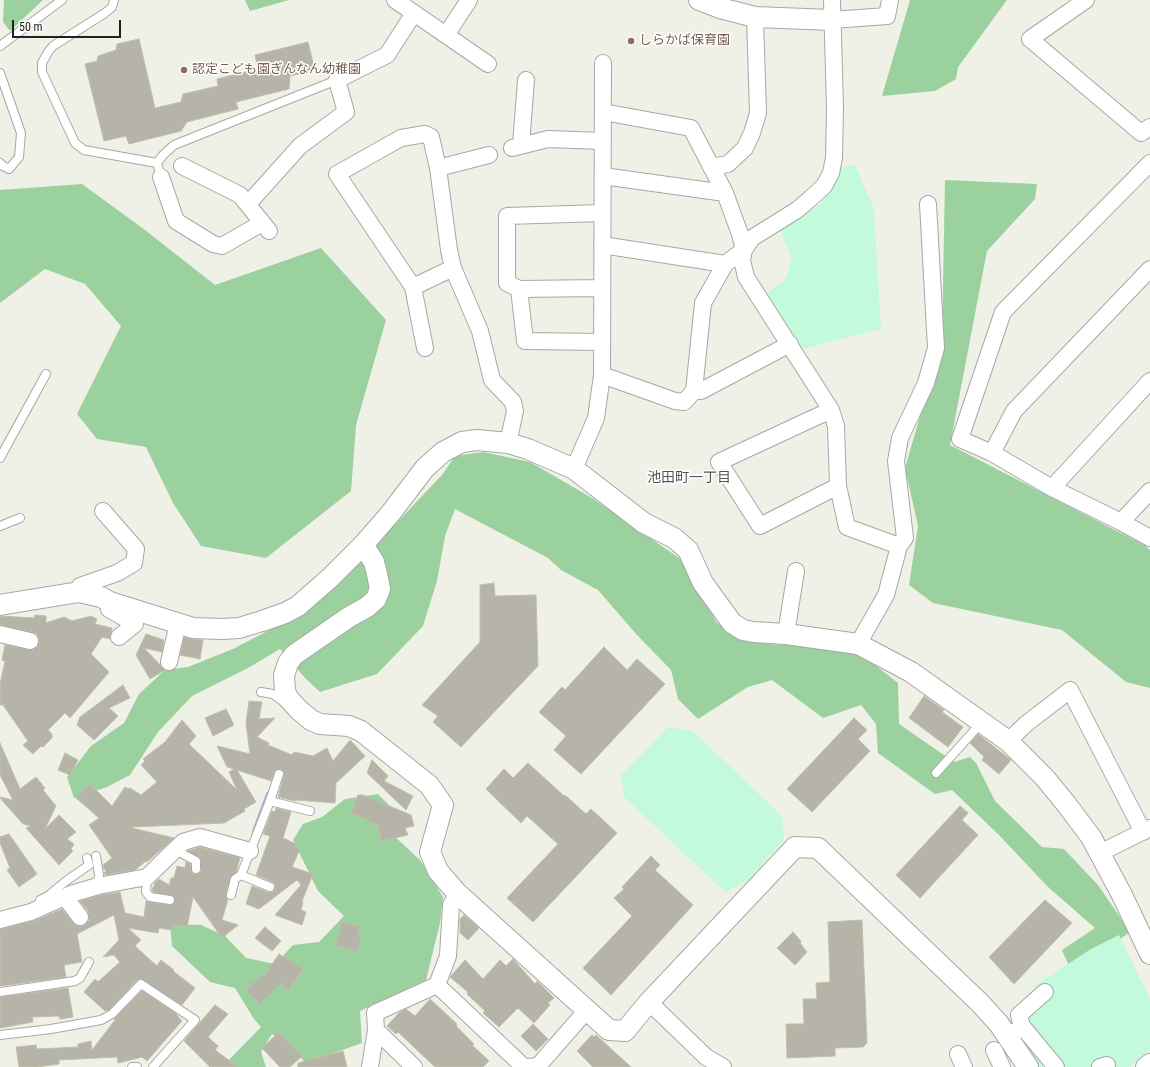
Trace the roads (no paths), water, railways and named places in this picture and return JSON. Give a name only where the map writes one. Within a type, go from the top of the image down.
[{"type":"street","points":[[395,0],[488,64]]},
{"type":"street","points":[[446,35],[469,0]]},
{"type":"street","points":[[699,0],[720,8],[755,17],[832,20],[887,16],[890,0]]},
{"type":"street","points":[[602,375],[675,401],[684,402],[694,391],[703,303],[725,264],[744,250],[752,238],[797,210],[824,186],[831,173],[834,158],[835,108],[832,0]]},
{"type":"street","points":[[1086,0],[1030,39],[1141,133],[1150,127]]},
{"type":"street","points":[[248,204],[300,146],[346,112],[337,80],[387,55],[414,13]]},
{"type":"street","points":[[712,167],[728,164],[745,148],[752,133],[758,113],[755,17]]},
{"type":"street","points":[[574,469],[596,418],[602,375],[603,63]]},
{"type":"street","points":[[526,80],[517,147],[548,140],[603,141]]},
{"type":"street","points":[[603,112],[691,128],[725,194],[740,234],[744,250],[742,260],[746,277],[831,410],[836,426],[838,486],[847,526],[899,546]]},
{"type":"street","points":[[425,348],[412,287],[337,174],[401,138],[426,134],[431,137],[438,168],[448,250],[453,268],[480,331],[492,380],[512,402],[515,412],[508,444]]},
{"type":"street","points":[[438,168],[489,155]]},
{"type":"street","points":[[1150,163],[1003,312],[960,439],[992,452],[1052,488],[1150,538]]},
{"type":"street","points":[[159,170],[176,221],[213,244],[222,246],[266,227],[240,195],[182,166]]},
{"type":"street","points":[[602,176],[725,194]]},
{"type":"street","points":[[858,644],[886,594],[899,546],[905,538],[896,461],[900,438],[926,383],[936,348],[928,204]]},
{"type":"street","points":[[602,213],[507,216],[507,283],[519,289],[602,288]]},
{"type":"street","points":[[602,245],[725,264]]},
{"type":"street","points":[[412,287],[453,268]]},
{"type":"street","points":[[992,452],[1014,412],[1150,269]]},
{"type":"street","points":[[519,289],[525,340],[602,342]]},
{"type":"street","points":[[694,391],[701,391],[790,344]]},
{"type":"street","points":[[1052,488],[1150,381]]},
{"type":"street","points":[[831,410],[719,462],[760,526],[838,486]]},
{"type":"street","points":[[0,605],[79,592],[101,597],[110,602],[193,628],[239,628],[285,613],[298,606],[309,597],[363,545],[390,514],[425,468],[443,452],[462,442],[477,440],[508,444],[528,449],[574,469],[644,523],[674,538],[688,550],[704,583],[732,624],[743,630],[753,632],[786,634],[858,644],[911,672],[1008,741],[1045,778],[1091,837],[1150,954]]},
{"type":"street","points":[[1121,522],[1150,491]]},
{"type":"street","points":[[79,592],[80,586],[117,573],[134,563],[136,549],[103,511]]},
{"type":"street","points":[[363,545],[374,562],[377,574],[380,588],[376,598],[367,607],[294,655],[288,663],[284,675],[285,691],[288,698],[311,720],[320,724],[349,726],[361,731],[429,785],[443,805],[430,852],[438,871],[457,893],[609,1030],[625,1031],[649,1002],[795,847],[818,848],[980,1003],[999,1024],[1028,1067]]},
{"type":"street","points":[[786,634],[796,571]]},
{"type":"street","points":[[110,602],[109,609],[135,624],[119,637]]},
{"type":"street","points":[[169,662],[178,623]]},
{"type":"street","points":[[0,634],[30,641]]},
{"type":"street","points":[[1008,741],[1026,724],[1070,690],[1146,830],[1100,853]]},
{"type":"street","points":[[0,920],[31,912],[71,894],[98,886],[147,877],[183,842],[200,837],[250,851]]},
{"type":"street","points":[[370,1067],[376,1030],[374,1013],[438,985],[448,956],[451,905],[457,893]]},
{"type":"street","points":[[65,897],[80,916]]},
{"type":"street","points":[[438,985],[532,1067],[588,1010]]},
{"type":"street","points":[[1002,1067],[1008,1038],[1019,1015],[1045,992]]},
{"type":"street","points":[[649,1002],[706,1057],[723,1067]]},
{"type":"street","points":[[376,1030],[414,1067]]},
{"type":"street","points":[[1008,1038],[1056,1067]]},
{"type":"street","points":[[1146,1067],[1150,1064]]},
{"type":"lane","points":[[0,46],[62,0]]},
{"type":"lane","points":[[114,0],[112,7],[105,13],[54,46],[48,52],[42,63],[42,72],[75,143],[84,150],[159,170],[163,155],[174,145],[337,80]]},
{"type":"lane","points":[[0,73],[21,133],[19,157],[9,169],[0,163]]},
{"type":"lane","points":[[0,458],[46,374]]},
{"type":"lane","points":[[0,526],[20,518]]},
{"type":"lane","points":[[261,692],[273,694],[281,700],[288,698]]},
{"type":"lane","points":[[936,773],[982,722]]},
{"type":"lane","points":[[231,895],[235,879],[241,875],[270,801],[278,774]]},
{"type":"lane","points":[[270,801],[310,811]]},
{"type":"lane","points":[[175,850],[196,861],[196,869]]},
{"type":"lane","points":[[96,856],[99,875],[98,886]]},
{"type":"lane","points":[[31,912],[29,906],[48,896],[89,865],[87,858]]},
{"type":"lane","points":[[241,875],[270,887]]},
{"type":"lane","points":[[147,877],[146,892],[150,897],[170,900]]},
{"type":"lane","points":[[0,992],[75,981],[80,978],[89,962]]},
{"type":"lane","points":[[0,1035],[51,1029],[101,1020],[112,1014],[141,984],[195,1020],[153,1067]]},
{"type":"lane","points":[[132,1067],[138,1067]]},
{"type":"waterway","points":[[254,832],[268,794]]},
{"type":"place","name":"しらかば保育園","points":[[631,41]]},
{"type":"place","name":"認定こども園ぎんなん幼稚園","points":[[184,70]]},
{"type":"district","name":"池田町一丁目","points":[[689,478]]}]
